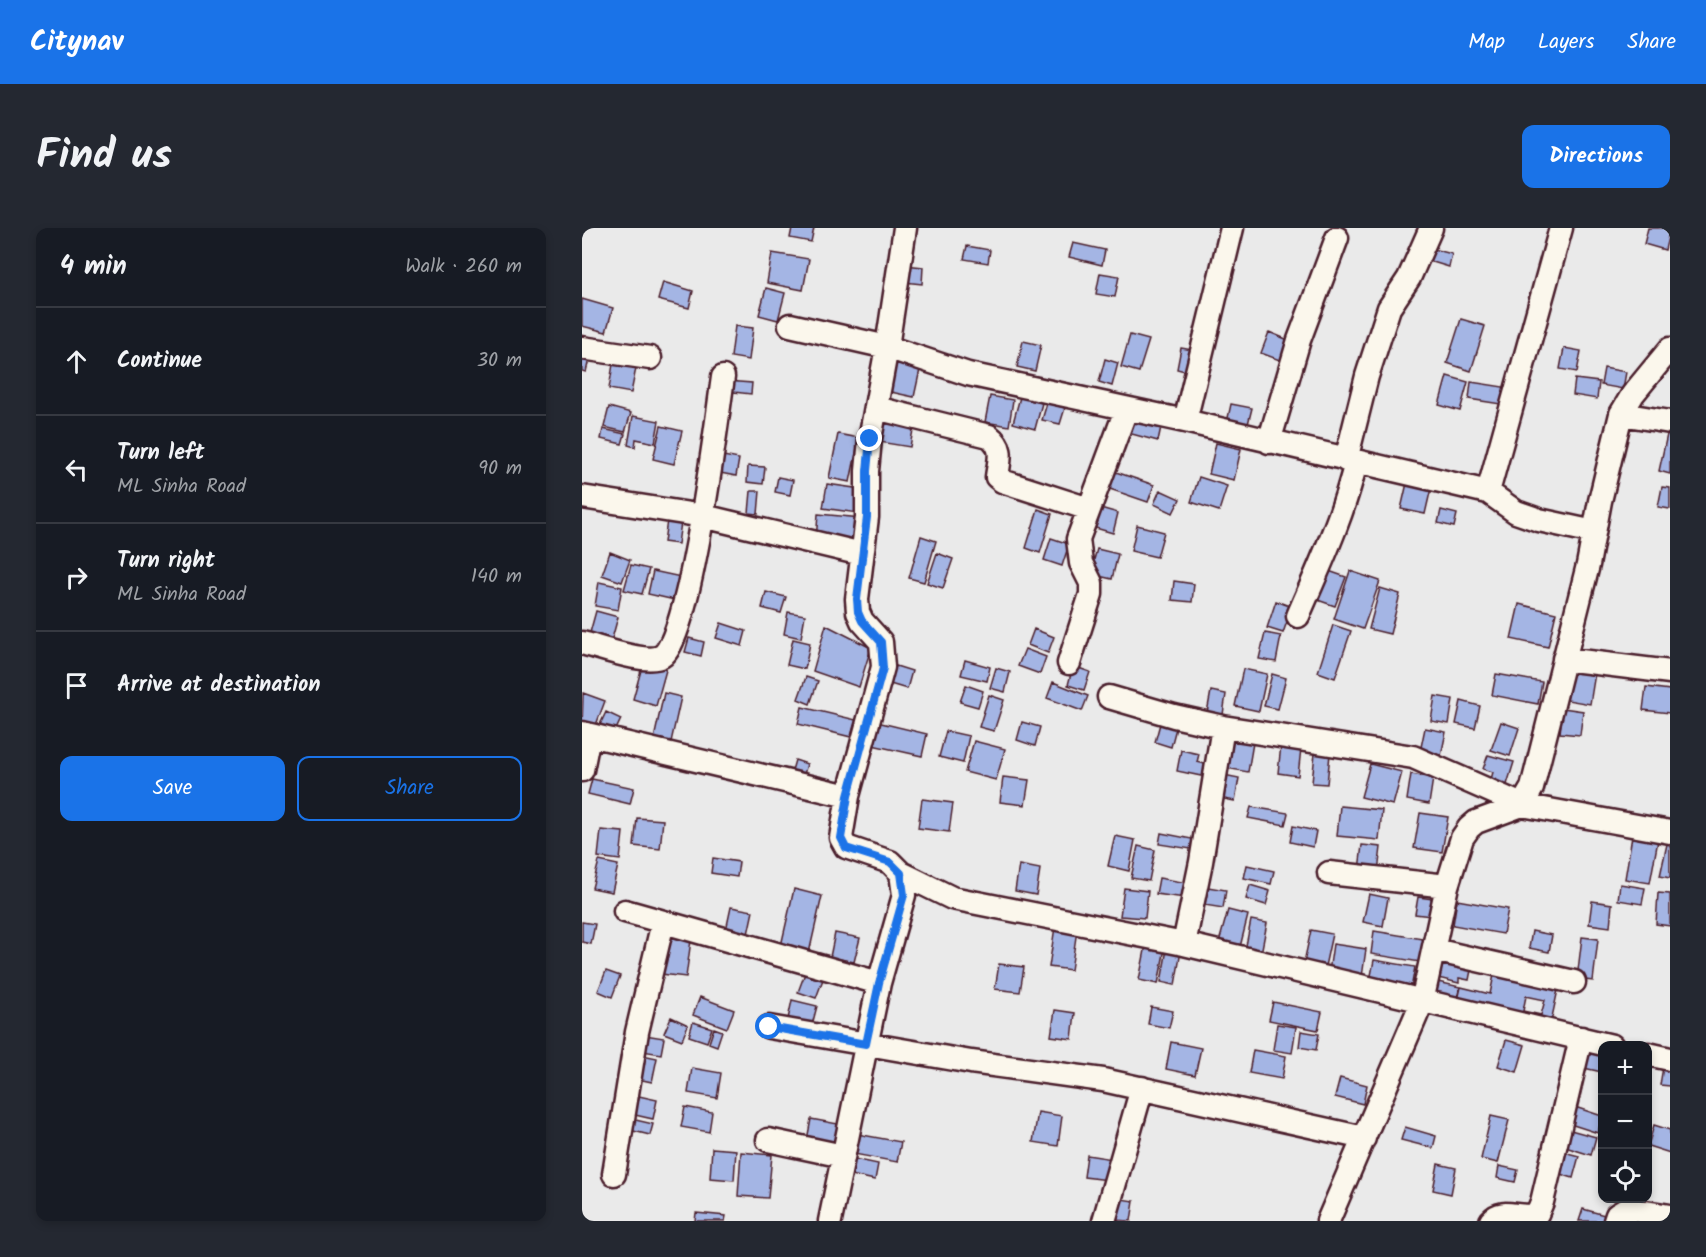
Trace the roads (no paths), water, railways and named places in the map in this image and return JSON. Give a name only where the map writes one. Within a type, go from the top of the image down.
[{"type":"street","points":[[905,228],[867,471],[867,517],[857,599],[858,612],[862,621],[881,642],[883,668],[848,796],[841,838],[846,848],[890,862],[901,873],[952,898],[1184,944],[1598,1043]]},
{"type":"street","points":[[1185,421],[1232,228]]},
{"type":"street","points":[[1298,616],[1348,496],[1351,461],[1367,376],[1389,308],[1408,278],[1431,228]]},
{"type":"street","points":[[1488,492],[1561,228]]},
{"type":"street","points":[[1269,442],[1299,340],[1337,238]]},
{"type":"street","points":[[790,325],[887,348],[968,374],[1185,421],[1488,492],[1516,512],[1539,520],[1594,531]]},
{"type":"street","points":[[582,348],[650,358]]},
{"type":"street","points":[[1328,1221],[1422,1002],[1448,886],[1462,838],[1476,822],[1522,805],[1533,788],[1621,414],[1633,394],[1670,349]]},
{"type":"street","points":[[582,643],[645,659],[661,656],[672,644],[679,627],[703,516],[723,377]]},
{"type":"street","points":[[876,408],[989,436],[997,442],[1000,449],[997,477],[1002,481],[1089,509]]},
{"type":"street","points":[[1070,663],[1091,594],[1091,583],[1081,563],[1078,539],[1126,410]]},
{"type":"street","points":[[1621,414],[1670,422]]},
{"type":"street","points":[[582,497],[703,516],[862,554]]},
{"type":"street","points":[[1564,659],[1670,672]]},
{"type":"street","points":[[1109,697],[1223,727],[1413,757],[1522,805],[1670,832]]},
{"type":"street","points":[[1184,944],[1201,862],[1223,727]]},
{"type":"street","points":[[582,770],[586,734],[848,796]]},
{"type":"street","points":[[830,1221],[879,983],[904,895],[901,873]]},
{"type":"street","points":[[1329,873],[1448,886]]},
{"type":"street","points":[[625,911],[879,983]]},
{"type":"street","points":[[614,1174],[637,1032],[663,922]]},
{"type":"street","points":[[1434,950],[1574,982]]},
{"type":"street","points":[[769,1027],[971,1062],[1103,1080],[1364,1138]]},
{"type":"street","points":[[1491,1221],[1496,1215],[1503,1213],[1525,1218],[1537,1214],[1542,1202],[1581,1038]]},
{"type":"street","points":[[1652,1055],[1670,1059]]},
{"type":"street","points":[[1104,1221],[1142,1088]]},
{"type":"street","points":[[768,1140],[843,1156]]},
{"type":"street","points":[[1615,1221],[1617,1215],[1627,1209],[1670,1216]]}]
